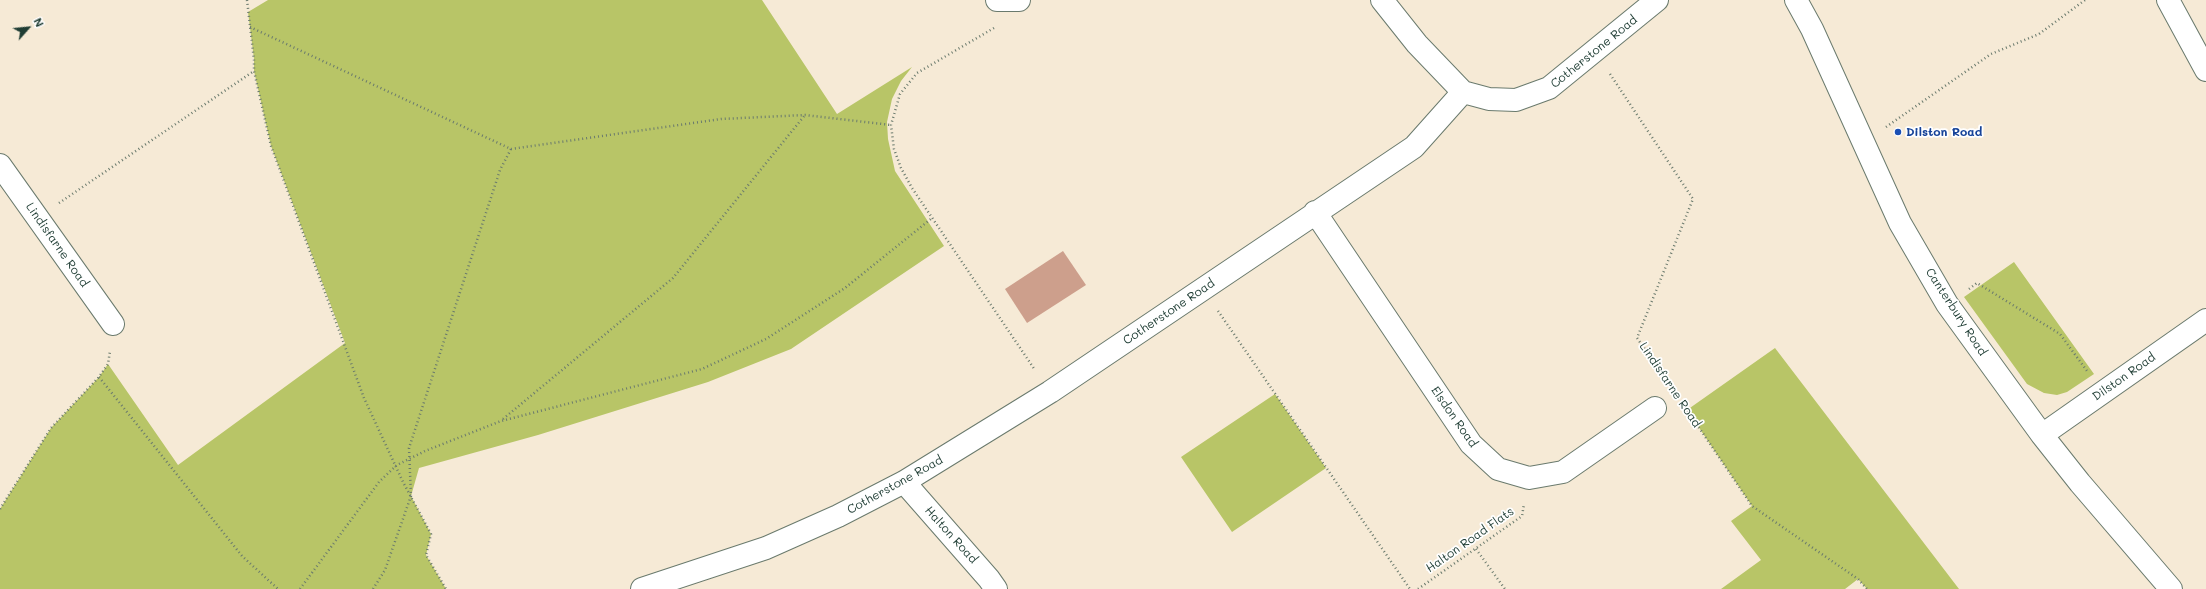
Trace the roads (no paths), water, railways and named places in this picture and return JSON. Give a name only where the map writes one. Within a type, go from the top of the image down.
[{"type":"street","points":[[1382,0],[1417,44],[1463,92]]},
{"type":"street","name":"Cotherstone Road","points":[[642,589],[766,548],[838,516],[904,482],[1050,392],[1315,212],[1414,147],[1463,92],[1489,99],[1516,100],[1549,88],[1657,0]]},
{"type":"street","name":"Canterbury Road","points":[[1796,0],[1812,29],[1862,143],[1900,223],[1947,304],[2042,435],[2080,483],[2171,589]]},
{"type":"street","points":[[2168,0],[2204,61]]},
{"type":"street","name":"Lindisfarne Road","points":[[0,166],[114,324]]},
{"type":"street","name":"Elsdon Road","points":[[1315,212],[1471,444],[1498,469],[1529,478],[1563,472],[1655,408]]},
{"type":"street","name":"Dilston Road","points":[[2042,435],[2206,320]]},
{"type":"street","name":"Halton Road","points":[[904,482],[989,578],[996,589]]},
{"type":"place","name":"Dilston Road","points":[[1898,132]]}]
